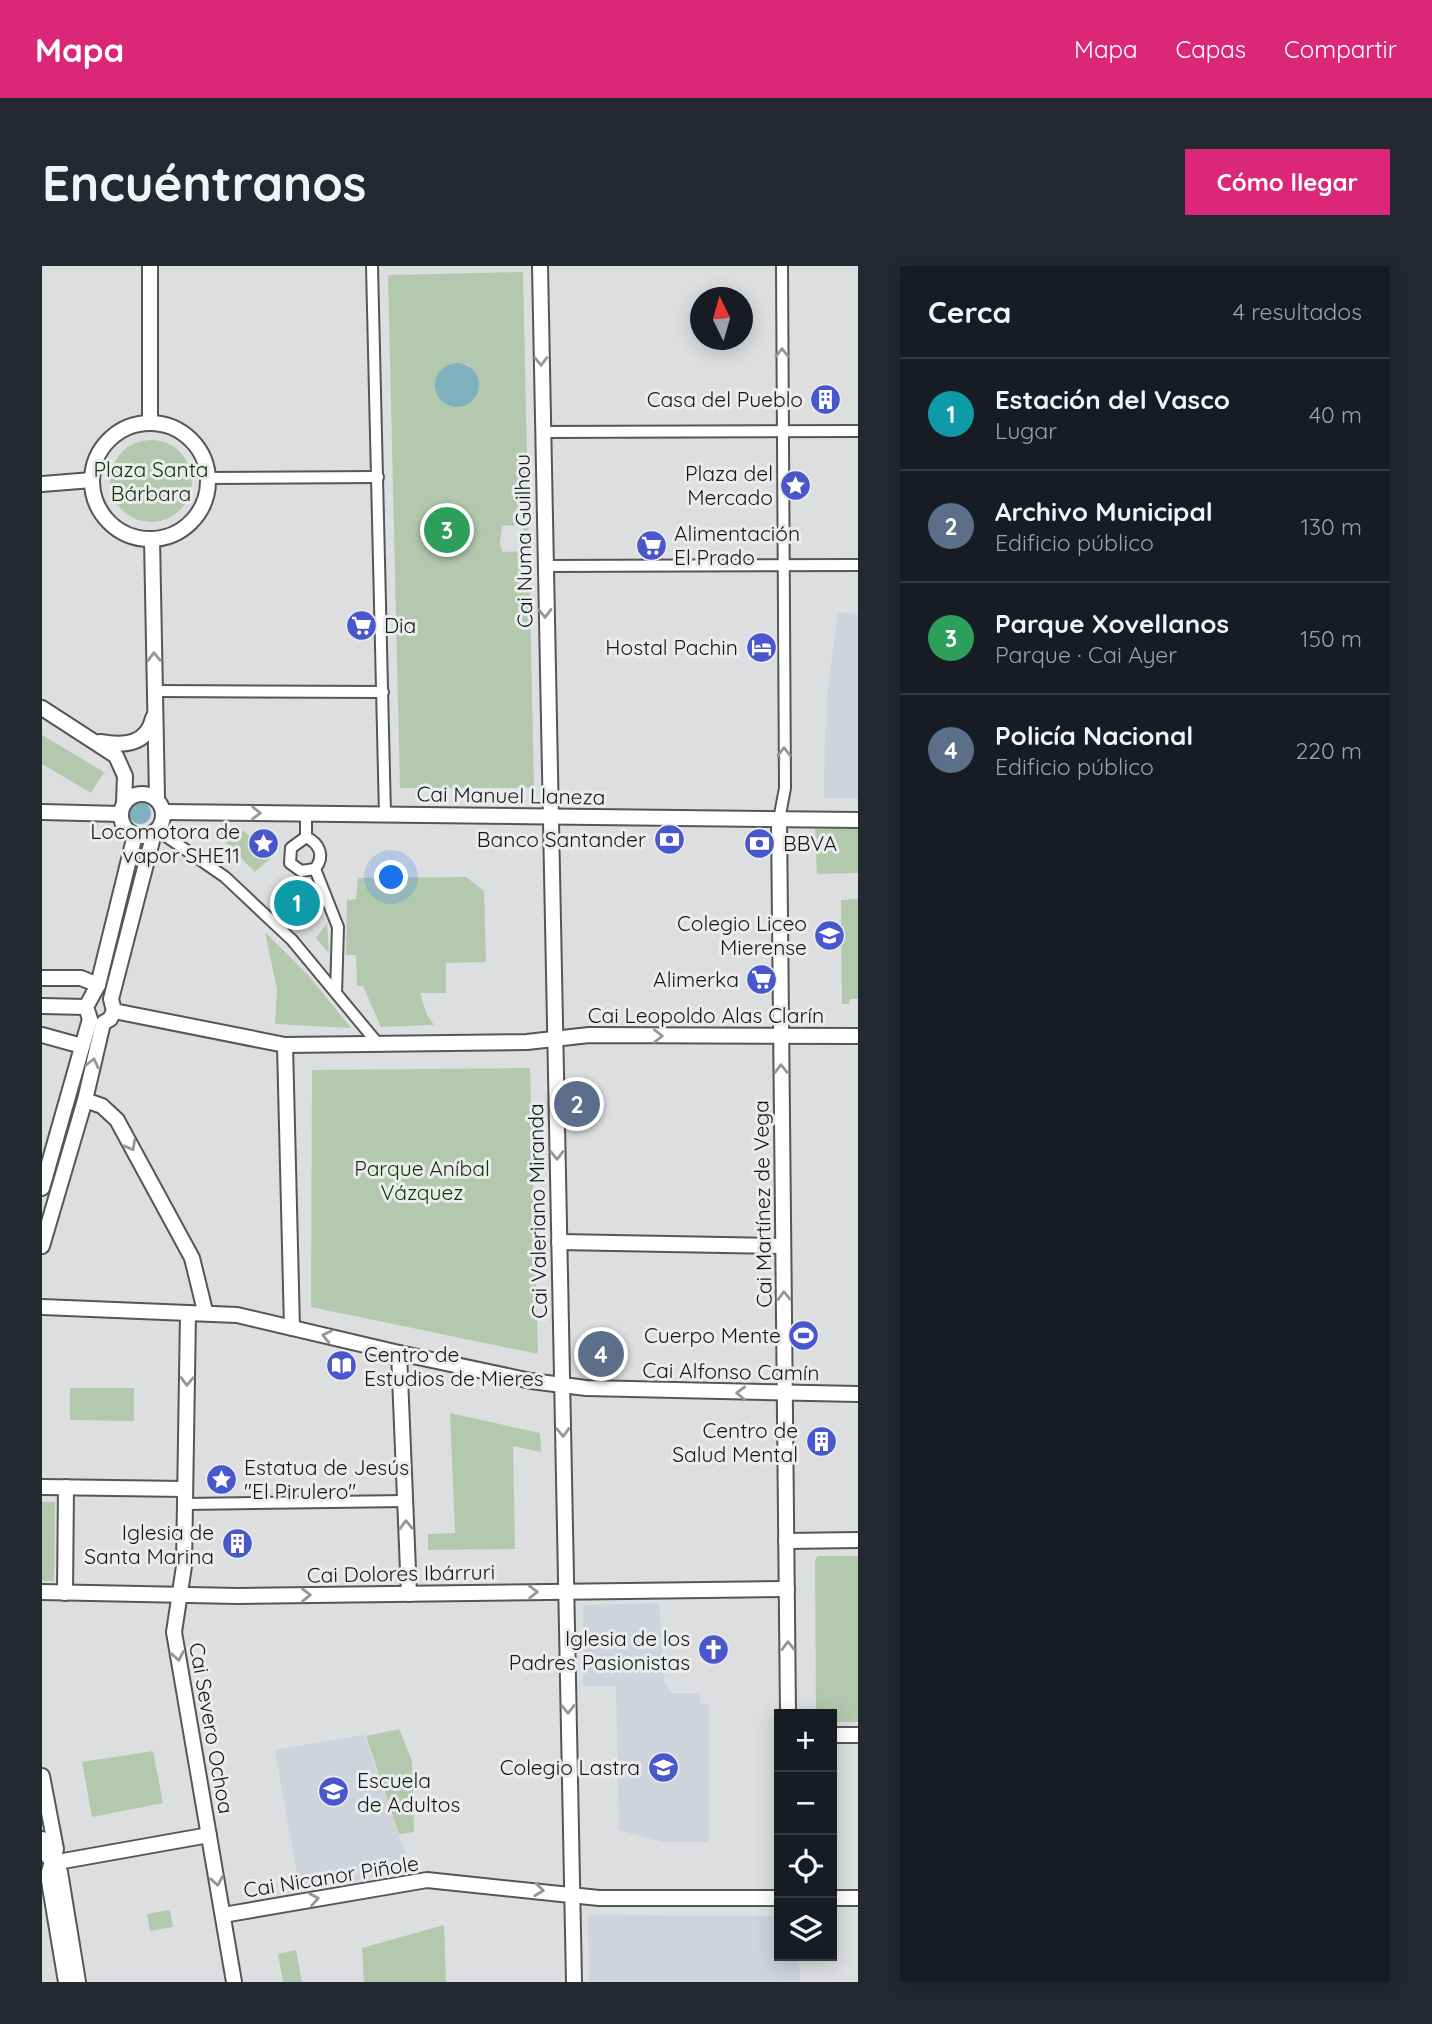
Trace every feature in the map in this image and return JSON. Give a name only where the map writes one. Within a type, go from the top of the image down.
[{"type":"street","points":[[149,266],[150,423]]},
{"type":"street","points":[[372,266],[385,815]]},
{"type":"street","name":"Cai Numa Guilhou","points":[[540,266],[549,816]]},
{"type":"street","points":[[779,820],[785,788],[782,266]]},
{"type":"street","points":[[150,423],[166,425],[195,444],[205,460],[208,478],[206,496],[199,513],[186,527],[170,536],[152,539],[134,537],[103,516],[95,499],[92,480],[95,463],[103,447],[115,435],[131,426],[150,423]]},
{"type":"street","points":[[542,432],[858,431]]},
{"type":"street","points":[[208,478],[378,477]]},
{"type":"street","points":[[42,484],[92,480]]},
{"type":"street","points":[[42,978],[81,978],[94,1006],[110,1019],[155,832],[164,812],[157,799],[152,539]]},
{"type":"street","points":[[544,566],[858,565]]},
{"type":"street","points":[[154,691],[383,692]]},
{"type":"street","points":[[42,709],[116,756],[123,767],[122,809],[125,827],[135,835],[155,832],[225,877],[292,940],[379,1045]]},
{"type":"street","points":[[95,741],[132,743],[145,736],[155,709]]},
{"type":"street","points":[[42,812],[122,809],[139,793],[157,799]]},
{"type":"street","name":"Cai Manuel Llaneza","points":[[164,812],[858,820]]},
{"type":"street","points":[[306,814],[306,837]]},
{"type":"street","name":"Cai Valeriano Miranda","points":[[549,816],[574,1982]]},
{"type":"street","name":"Cai Martínez de Vega","points":[[779,820],[788,1709]]},
{"type":"street","points":[[42,1188],[94,1006],[135,835]]},
{"type":"street","points":[[306,837],[319,846],[321,862],[315,869],[301,872],[290,863],[291,848],[306,837]]},
{"type":"street","points":[[315,869],[338,927],[336,993]]},
{"type":"street","name":"Cai Leopoldo Alas Clarín","points":[[94,1006],[103,995],[112,1005],[285,1045],[527,1042],[590,1035],[858,1036]]},
{"type":"street","points":[[42,1006],[94,1006]]},
{"type":"street","points":[[42,1246],[85,1100],[94,1006]]},
{"type":"street","points":[[42,1035],[82,1046]]},
{"type":"street","points":[[285,1045],[292,1328]]},
{"type":"street","points":[[85,1100],[102,1105],[117,1120],[192,1258],[205,1311]]},
{"type":"street","points":[[559,1242],[783,1246]]},
{"type":"street","name":"Cai Alfonso Camín","points":[[42,1307],[188,1313],[205,1311],[237,1315],[399,1353],[562,1385],[785,1394],[858,1394]]},
{"type":"street","name":"Cai Severo Ochoa","points":[[188,1313],[185,1496],[180,1594],[174,1632],[234,1982]]},
{"type":"street","points":[[399,1353],[409,1594]]},
{"type":"street","points":[[42,1487],[185,1496],[405,1501]]},
{"type":"street","points":[[65,1593],[66,1487]]},
{"type":"street","points":[[786,1541],[858,1540]]},
{"type":"street","name":"Cai Dolores Ibárruri","points":[[42,1592],[238,1596],[787,1589]]},
{"type":"street","points":[[837,1735],[858,1735]]},
{"type":"street","points":[[42,1776],[56,1849],[47,1864]]},
{"type":"street","points":[[47,1864],[209,1835]]},
{"type":"street","points":[[42,1839],[66,1982]]},
{"type":"street","points":[[47,1864],[60,1872],[78,1982]]},
{"type":"street","name":"Cai Nicanor Piñole","points":[[223,1914],[427,1880],[606,1898],[774,1898]]},
{"type":"street","points":[[837,1898],[858,1898]]},
{"type":"shaded area","points":[[838,612],[858,614],[858,798],[824,798],[827,696]]},
{"type":"shaded area","name":"Colegio Lastra","points":[[659,1603],[665,1684],[672,1693],[700,1693],[700,1705],[709,1704],[709,1842],[662,1842],[619,1830],[616,1686],[583,1686],[583,1605]]},
{"type":"shaded area","name":"Escuela de Adultos","points":[[364,1735],[411,1869],[300,1891],[275,1750]]},
{"type":"shaded area","points":[[588,1915],[774,1916],[774,1961],[799,1961],[800,1982],[589,1982]]},
{"type":"green space","points":[[523,272],[534,788],[400,788],[388,275]],"holes":[[[448,365],[468,365],[477,378],[478,392],[471,402],[438,375]],[[523,525],[523,551],[503,552],[500,544],[502,526]]]},
{"type":"green space","name":"Plaza Santa Bárbara","points":[[151,440],[167,443],[180,452],[189,465],[192,481],[189,497],[180,510],[167,519],[151,522],[135,519],[122,510],[113,497],[110,481],[113,465],[122,452],[135,443]]},
{"type":"green space","points":[[42,735],[104,772],[91,793],[42,764]]},
{"type":"green space","points":[[815,829],[858,829],[858,873],[817,874]]},
{"type":"green space","points":[[244,831],[271,858],[255,872],[215,832]]},
{"type":"green space","points":[[466,877],[484,891],[486,962],[446,963],[446,993],[420,993],[427,1015],[434,1025],[381,1027],[363,986],[357,986],[356,955],[346,955],[347,900],[356,899],[358,878]]},
{"type":"green space","points":[[858,899],[858,999],[850,999],[849,1004],[842,1004],[841,900]]},
{"type":"green space","points":[[327,923],[329,953],[316,938]]},
{"type":"green space","points":[[265,932],[307,974],[351,1028],[275,1024],[277,989]]},
{"type":"green space","name":"Parque Aníbal Vázquez","points":[[530,1068],[538,1354],[311,1307],[312,1070]]},
{"type":"green space","points":[[70,1388],[134,1388],[134,1421],[70,1420]]},
{"type":"green space","points":[[450,1413],[540,1433],[541,1452],[513,1446],[515,1549],[428,1550],[428,1534],[455,1533]]},
{"type":"green space","points":[[42,1502],[55,1502],[54,1581],[42,1581]]},
{"type":"green space","points":[[818,1556],[858,1556],[858,1722],[837,1722],[837,1709],[816,1709],[815,1560]]},
{"type":"green space","points":[[399,1729],[412,1761],[414,1832],[399,1834],[366,1736]]},
{"type":"green space","points":[[153,1751],[163,1803],[92,1817],[82,1762]]},
{"type":"green space","points":[[170,1910],[173,1927],[150,1931],[147,1914]]},
{"type":"green space","points":[[444,1925],[446,1982],[364,1982],[362,1948]]},
{"type":"green space","points":[[296,1950],[302,1982],[283,1982],[278,1954]]},
{"type":"water","points":[[457,363],[472,370],[479,385],[472,400],[457,407],[442,400],[435,385],[442,370]]},
{"type":"water","points":[[140,802],[148,805],[151,813],[148,821],[140,824],[132,821],[129,813],[132,805]]},
{"type":"place","name":"Casa del Pueblo","points":[[826,399]]},
{"type":"place","name":"Plaza del Mercado","points":[[796,485]]},
{"type":"place","name":"Parque Xovellanos","points":[[447,530]]},
{"type":"place","name":"Alimentación El Prado","points":[[651,545]]},
{"type":"place","name":"Dia","points":[[361,625]]},
{"type":"place","name":"Hostal Pachin","points":[[761,647]]},
{"type":"place","name":"Banco Santander","points":[[669,839]]},
{"type":"place","name":"Locomotora de vapor SHE11","points":[[263,843]]},
{"type":"place","name":"BBVA","points":[[760,843]]},
{"type":"place","name":"Estación del Vasco","points":[[297,903]]},
{"type":"place","name":"Colegio Liceo Mierense","points":[[830,935]]},
{"type":"place","name":"Alimerka","points":[[762,979]]},
{"type":"place","name":"Archivo Municipal","points":[[577,1104]]},
{"type":"place","name":"Cuerpo Mente","points":[[804,1335]]},
{"type":"place","name":"Policía Nacional","points":[[601,1354]]},
{"type":"place","name":"Centro de Estudios de Mieres","points":[[341,1366]]},
{"type":"place","name":"Centro de Salud Mental","points":[[821,1442]]},
{"type":"place","name":"Estatua de Jesús \"El Pirulero\"","points":[[221,1479]]},
{"type":"place","name":"Iglesia de Santa Marina","points":[[237,1544]]},
{"type":"place","name":"Iglesia de los Padres Pasionistas","points":[[713,1650]]},
{"type":"place","name":"Colegio Lastra","points":[[663,1767]]},
{"type":"place","name":"Escuela de Adultos","points":[[334,1792]]}]
